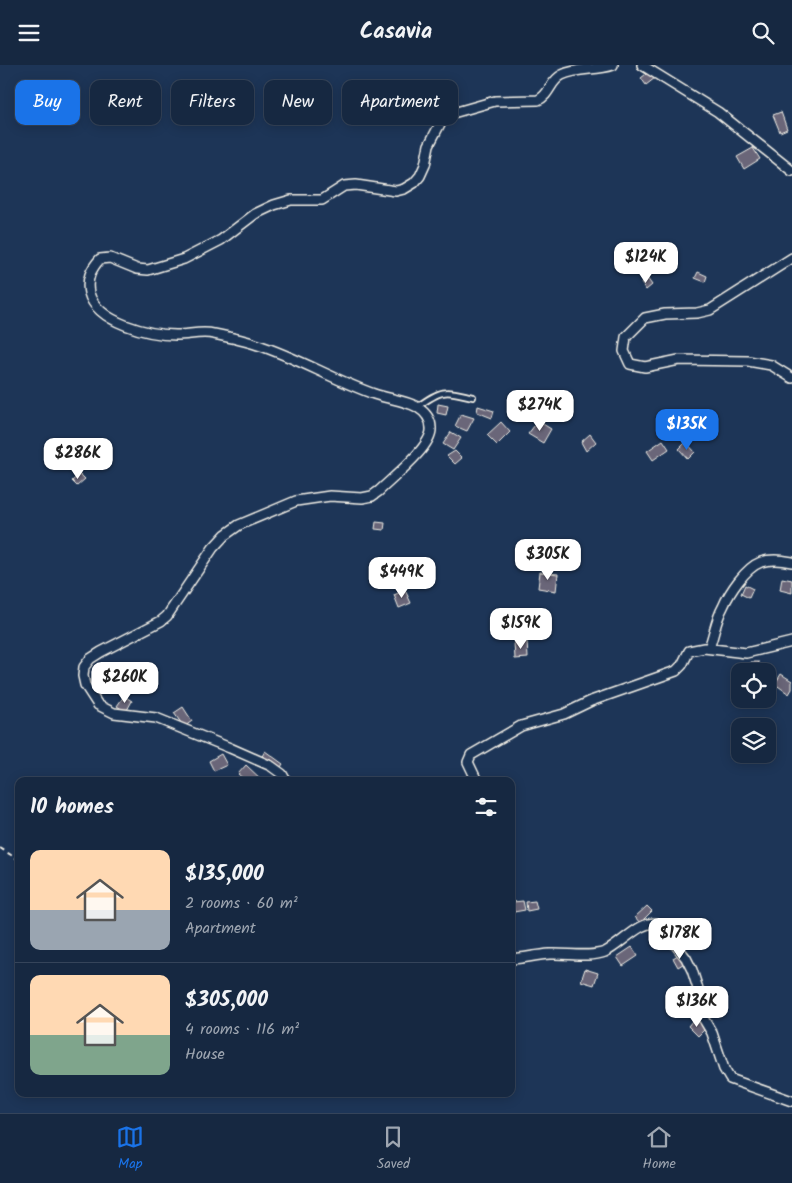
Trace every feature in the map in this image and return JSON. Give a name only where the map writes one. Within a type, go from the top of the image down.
[{"type":"street","points":[[284,777],[271,766],[230,747],[156,718],[114,713],[98,705],[85,685],[84,667],[90,659],[101,652],[161,621],[213,548],[239,525],[296,501],[330,496],[362,498],[372,496],[426,445],[432,430],[430,420],[417,407],[374,394],[257,344],[211,333],[175,335],[135,329],[113,320],[97,307],[90,296],[87,283],[90,272],[100,259],[110,258],[137,269],[148,270],[184,259],[221,240],[255,214],[291,200],[322,201],[344,186],[356,185],[396,191],[404,189],[414,183],[420,175],[425,165],[429,145],[445,117],[495,101],[538,101],[543,98],[552,83],[562,75],[583,69],[613,65]]},
{"type":"street","points":[[642,65],[718,112],[792,171]]},
{"type":"street","points":[[792,259],[710,310],[697,313],[665,314],[645,318],[626,337],[624,351],[630,364],[645,367],[679,360],[748,361],[772,365],[792,378]]},
{"type":"street","points":[[710,648],[722,608],[737,583],[750,569],[760,563],[780,560],[792,562]]},
{"type":"street","points":[[475,777],[468,762],[471,755],[521,726],[564,715],[591,701],[676,671],[682,665],[689,651],[710,648],[746,653],[792,643]]},
{"type":"street","points":[[515,958],[551,954],[599,954],[618,945],[642,926],[653,922],[659,924],[686,958],[692,970],[699,992],[698,1007],[700,1013],[712,1033],[724,1069],[730,1079],[792,1101]]},
{"type":"lane","points":[[417,407],[438,393],[447,391],[473,397]]},
{"type":"path","points":[[0,848],[15,857]]},
{"type":"building","points":[[650,71],[655,78],[646,85],[641,78]]},
{"type":"building","points":[[781,112],[787,129],[780,132],[773,115]]},
{"type":"building","points":[[753,148],[760,159],[744,169],[737,157]]},
{"type":"building","points":[[698,272],[707,276],[705,282],[695,278]]},
{"type":"building","points":[[647,278],[652,285],[646,290],[641,283]]},
{"type":"building","points":[[438,404],[448,406],[446,415],[437,413]]},
{"type":"building","points":[[478,406],[494,411],[492,418],[477,412]]},
{"type":"building","points":[[461,414],[474,418],[467,431],[455,426]]},
{"type":"building","points":[[538,421],[551,429],[543,443],[528,434]]},
{"type":"building","points":[[501,422],[510,432],[497,445],[487,435]]},
{"type":"building","points":[[451,432],[461,438],[453,450],[443,444]]},
{"type":"building","points":[[590,434],[596,442],[586,451],[581,442]]},
{"type":"building","points":[[663,440],[669,449],[653,460],[647,451]]},
{"type":"building","points":[[686,442],[695,452],[688,459],[679,449]]},
{"type":"building","points":[[455,451],[462,458],[455,464],[447,456]]},
{"type":"building","points":[[80,474],[85,479],[77,486],[72,481]]},
{"type":"building","points":[[376,522],[385,523],[384,530],[375,529]]},
{"type":"building","points":[[377,562],[387,563],[387,572],[377,571]]},
{"type":"building","points":[[540,572],[558,574],[556,591],[538,588]]},
{"type":"building","points":[[782,578],[792,580],[792,593],[780,590]]},
{"type":"building","points":[[745,585],[753,589],[749,598],[741,594]]},
{"type":"building","points":[[405,590],[411,603],[399,608],[394,595]]},
{"type":"building","points":[[527,641],[528,658],[515,659],[514,642]]},
{"type":"building","points":[[781,674],[792,681],[792,689],[789,694],[776,685]]},
{"type":"building","points":[[124,696],[132,701],[126,712],[117,706]]},
{"type":"building","points":[[183,707],[192,721],[184,727],[174,713]]},
{"type":"building","points":[[265,751],[283,764],[279,770],[261,758]]},
{"type":"building","points":[[221,754],[227,765],[214,771],[209,761]]},
{"type":"building","points":[[246,765],[259,777],[241,777],[238,774]]},
{"type":"building","points":[[523,901],[525,910],[515,912],[515,902]]},
{"type":"building","points":[[535,901],[537,909],[527,911],[526,902]]},
{"type":"building","points":[[647,906],[652,911],[640,923],[635,917]]},
{"type":"building","points":[[632,947],[638,956],[623,966],[617,957]]},
{"type":"building","points":[[681,953],[686,962],[678,967],[673,958]]},
{"type":"building","points":[[585,969],[598,973],[594,985],[581,981]]},
{"type":"building","points":[[693,1020],[697,1024],[699,1021],[706,1028],[698,1036],[688,1026]]}]
